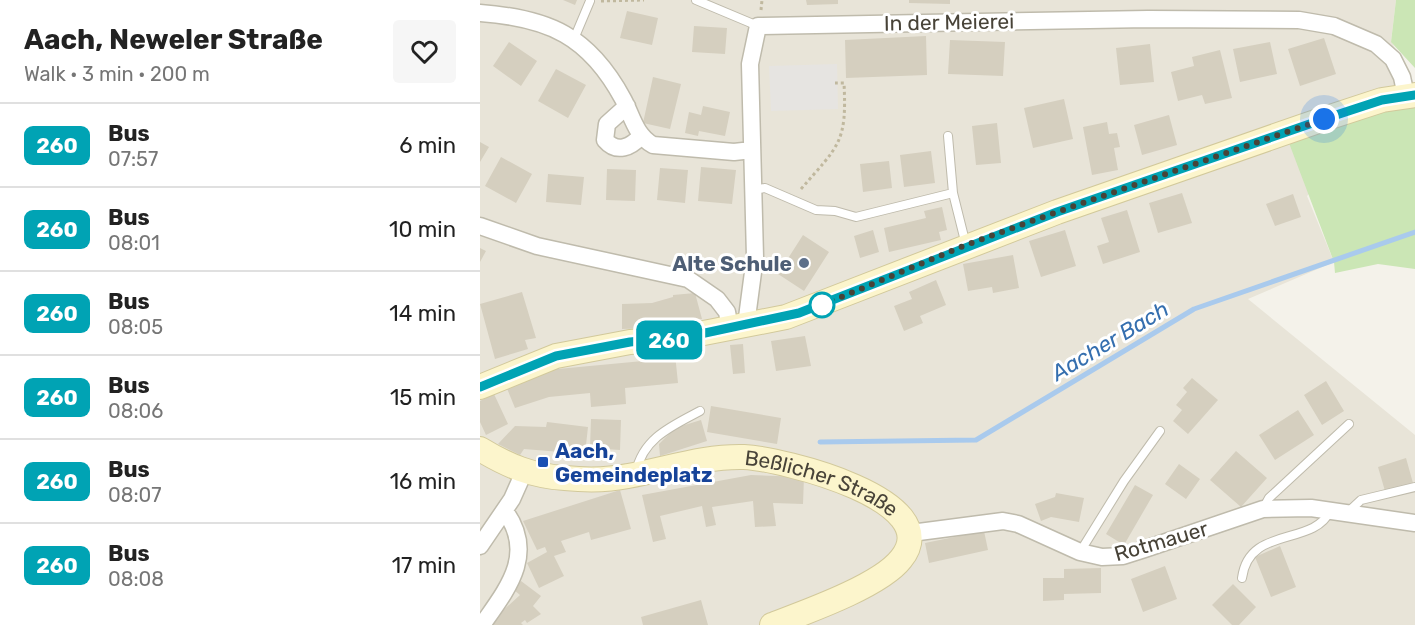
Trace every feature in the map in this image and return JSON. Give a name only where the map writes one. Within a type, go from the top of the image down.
[{"type":"main road","points":[[480,387],[556,356],[630,342],[673,339],[738,327],[813,309],[966,245],[1324,119],[1410,95]]},
{"type":"main road","name":"Beßlicher Straße","points":[[480,449],[524,472],[582,479],[636,475],[693,460],[731,457],[778,461],[826,476],[883,503],[902,516],[911,533],[909,547],[902,559],[878,577],[772,625]]},
{"type":"street","points":[[480,13],[540,22],[574,39],[600,64],[646,141],[661,147],[734,152],[752,150]]},
{"type":"street","name":"In der Meierei","points":[[758,26],[1148,19],[1307,21],[1334,26],[1376,44],[1389,53],[1410,95]]},
{"type":"street","points":[[738,327],[755,257],[750,64],[758,26]]},
{"type":"street","points":[[627,106],[608,124],[605,140],[614,147],[621,148],[634,144],[641,136]]},
{"type":"street","points":[[480,226],[537,246],[688,279],[717,299],[738,327]]},
{"type":"street","points":[[480,546],[505,511],[524,472]]},
{"type":"street","name":"Rotmauer","points":[[911,533],[1003,520],[1018,524],[1080,552],[1102,557],[1123,556],[1263,509],[1293,507],[1415,523]]},
{"type":"street","points":[[483,625],[506,593],[516,562],[518,534],[505,511]]},
{"type":"lane","points":[[696,0],[758,26]]},
{"type":"lane","points":[[574,39],[590,1]]},
{"type":"lane","points":[[948,136],[953,193],[966,245]]},
{"type":"lane","points":[[753,190],[765,188],[816,210],[835,211],[856,218],[953,193]]},
{"type":"lane","points":[[636,475],[641,454],[651,440],[700,411]]},
{"type":"lane","points":[[1263,509],[1269,498],[1349,424]]},
{"type":"lane","points":[[1080,552],[1124,481],[1160,431]]},
{"type":"lane","points":[[1347,513],[1361,500],[1415,488]]},
{"type":"lane","points":[[1242,578],[1251,554],[1278,538],[1321,525],[1330,511]]},
{"type":"path","points":[[590,1],[644,0]]},
{"type":"path","points":[[792,199],[828,157],[843,133],[844,83],[835,83]]},
{"type":"shaded area","points":[[480,0],[1396,0],[1391,41],[1415,85],[1307,196],[1334,262],[1248,299],[1415,435],[1415,625],[480,625]]},
{"type":"shaded area","points":[[837,64],[838,109],[771,111],[769,66]]},
{"type":"green space","points":[[1396,0],[1415,0],[1415,68],[1391,42]]},
{"type":"green space","points":[[1415,103],[1415,269],[1378,264],[1335,273],[1334,262],[1289,143],[1373,113]]},
{"type":"building","points":[[563,0],[577,0],[575,5]]},
{"type":"building","points":[[806,0],[838,0],[838,4],[807,5]]},
{"type":"building","points":[[909,0],[950,0],[950,4],[909,3]]},
{"type":"building","points":[[627,11],[658,18],[652,45],[620,38]]},
{"type":"building","points":[[694,26],[727,28],[725,54],[692,52]]},
{"type":"building","points":[[926,36],[927,75],[846,78],[845,40]]},
{"type":"building","points":[[1324,38],[1336,74],[1300,86],[1288,49]]},
{"type":"building","points":[[950,40],[1005,42],[1003,76],[948,74]]},
{"type":"building","points":[[509,42],[537,61],[521,86],[493,66]]},
{"type":"building","points":[[1270,42],[1277,74],[1240,82],[1233,49]]},
{"type":"building","points":[[1150,44],[1154,82],[1120,85],[1116,48]]},
{"type":"building","points":[[1220,50],[1232,98],[1205,104],[1202,95],[1178,101],[1171,72],[1194,66],[1192,57]]},
{"type":"building","points":[[556,69],[586,85],[568,118],[538,101]]},
{"type":"building","points":[[653,77],[681,84],[670,129],[643,123]]},
{"type":"building","points":[[1064,99],[1073,139],[1033,148],[1024,108]]},
{"type":"building","points":[[703,106],[730,112],[725,136],[699,131],[698,136],[685,133],[689,112],[701,115]]},
{"type":"building","points":[[1169,115],[1177,145],[1142,155],[1134,125]]},
{"type":"building","points":[[1107,122],[1109,134],[1117,133],[1120,147],[1114,148],[1118,170],[1092,175],[1083,127]]},
{"type":"building","points":[[997,123],[1001,163],[976,165],[972,126]]},
{"type":"building","points":[[480,142],[489,147],[480,162]]},
{"type":"building","points":[[931,151],[935,183],[904,187],[900,155]]},
{"type":"building","points":[[501,157],[532,174],[516,203],[485,186]]},
{"type":"building","points":[[889,161],[892,188],[863,192],[860,164]]},
{"type":"building","points":[[701,167],[736,170],[732,204],[698,201]]},
{"type":"building","points":[[660,168],[688,170],[685,203],[657,200]]},
{"type":"building","points":[[607,169],[636,170],[635,201],[606,200]]},
{"type":"building","points":[[548,174],[584,177],[581,205],[546,202]]},
{"type":"building","points":[[1182,193],[1192,223],[1158,233],[1149,203]]},
{"type":"building","points":[[1293,194],[1301,217],[1275,226],[1266,204]]},
{"type":"building","points":[[942,207],[947,230],[939,232],[941,240],[889,252],[884,228],[926,218],[924,211]]},
{"type":"building","points":[[1127,210],[1140,252],[1103,264],[1097,246],[1109,242],[1101,218]]},
{"type":"building","points":[[873,230],[879,252],[860,258],[854,236]]},
{"type":"building","points":[[1065,230],[1076,266],[1041,277],[1029,241]]},
{"type":"building","name":"Alte Schule","points":[[803,235],[829,252],[804,291],[778,274]]},
{"type":"building","points":[[480,248],[486,251],[480,262]]},
{"type":"building","points":[[1013,255],[1019,288],[993,293],[992,287],[968,291],[963,264]]},
{"type":"building","points":[[936,280],[946,305],[920,316],[923,323],[904,331],[894,306],[912,299],[909,292]]},
{"type":"building","points":[[522,292],[536,338],[525,340],[528,349],[495,359],[480,304]]},
{"type":"building","points":[[695,293],[702,319],[651,328],[622,329],[622,304],[652,303],[673,297],[673,295]]},
{"type":"building","points":[[805,336],[811,366],[776,371],[771,341]]},
{"type":"building","points":[[743,344],[745,373],[733,374],[730,345]]},
{"type":"building","points":[[675,354],[678,383],[625,388],[626,404],[591,407],[590,393],[549,397],[515,408],[506,386],[547,370],[643,361],[643,357]]},
{"type":"building","points":[[1192,378],[1218,400],[1188,434],[1173,421],[1182,410],[1176,405],[1187,392],[1183,388]]},
{"type":"building","points":[[1326,381],[1344,411],[1322,425],[1304,395]]},
{"type":"building","points":[[494,394],[508,424],[486,435],[480,422],[480,401]]},
{"type":"building","points":[[711,406],[781,418],[777,444],[707,432]]},
{"type":"building","points":[[1298,410],[1314,435],[1275,460],[1259,435]]},
{"type":"building","points":[[591,419],[621,420],[620,450],[590,448]]},
{"type":"building","points":[[701,420],[707,441],[660,456],[659,444],[675,428]]},
{"type":"building","points":[[547,422],[588,427],[585,454],[524,449],[520,455],[498,444],[515,426],[546,427]]},
{"type":"building","points":[[1236,451],[1267,478],[1241,507],[1210,480]]},
{"type":"building","points":[[1406,458],[1413,483],[1385,491],[1378,467]]},
{"type":"building","points":[[1179,464],[1200,479],[1186,499],[1165,484]]},
{"type":"building","points":[[751,475],[804,477],[803,504],[773,503],[776,526],[755,527],[753,501],[712,507],[716,525],[706,527],[702,506],[660,516],[666,539],[653,542],[642,495]]},
{"type":"building","points":[[1135,485],[1153,495],[1124,545],[1106,534]]},
{"type":"building","points":[[620,490],[631,529],[591,540],[589,532],[561,541],[566,552],[554,556],[564,576],[539,588],[527,563],[547,552],[545,547],[537,550],[523,521]]},
{"type":"building","points":[[1056,493],[1084,498],[1079,522],[1051,517],[1041,521],[1035,504],[1055,497]]},
{"type":"building","points":[[984,531],[988,550],[929,563],[925,543]]},
{"type":"building","points":[[1280,546],[1296,587],[1271,597],[1255,557]]},
{"type":"building","points":[[1165,566],[1177,599],[1143,612],[1131,579]]},
{"type":"building","points":[[1101,568],[1101,593],[1064,594],[1064,600],[1043,601],[1043,578],[1064,578],[1064,569]]},
{"type":"building","points":[[521,581],[541,596],[533,606],[541,614],[527,623],[525,620],[521,623],[523,625],[487,625],[520,595],[514,590]]},
{"type":"building","points":[[1233,584],[1256,607],[1239,625],[1232,625],[1212,605]]},
{"type":"building","points":[[701,600],[708,625],[643,625],[641,617]]},
{"type":"waterway","name":"Aacher Bach","points":[[820,442],[976,440],[1194,309],[1415,232]]},
{"type":"bus line","name":"260","points":[[480,387],[556,356],[630,342],[691,336],[786,317],[813,309],[966,245],[1057,212],[1382,100],[1415,95]]},
{"type":"place","name":"Alte Schule","points":[[804,263]]},
{"type":"place","name":"Aach, Gemeindeplatz","points":[[543,462]]},
{"type":"route","points":[[822,305],[966,245],[1324,119]]}]
